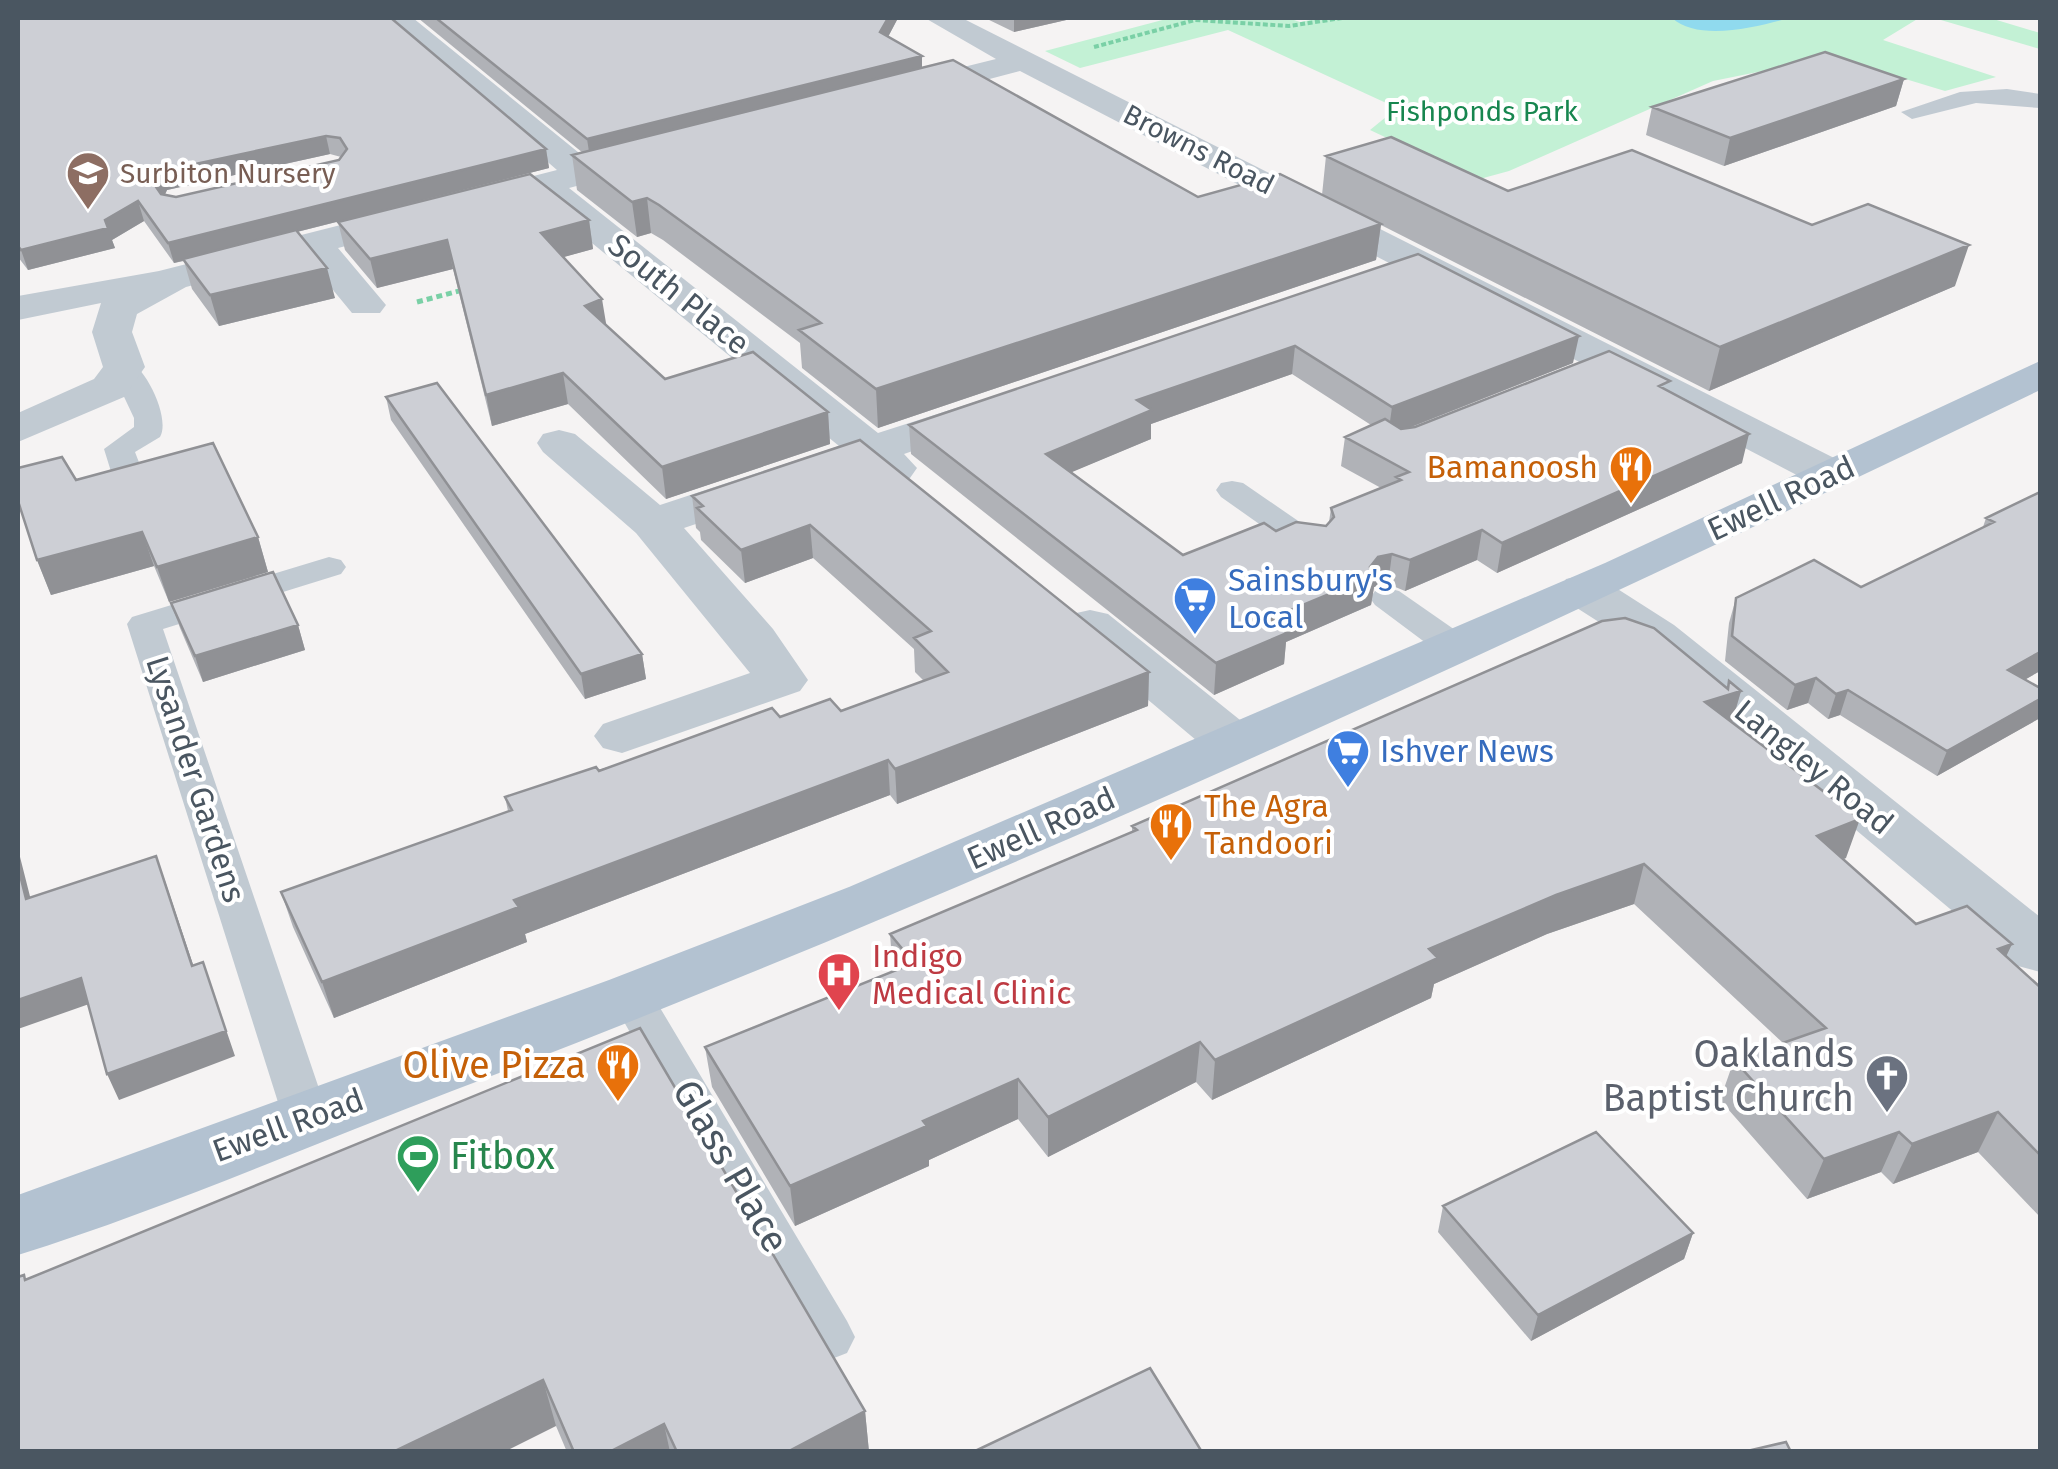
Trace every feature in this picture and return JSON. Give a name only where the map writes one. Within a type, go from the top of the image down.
[{"type":"main road","name":"Ewell Road","points":[[18,1225],[632,997],[871,902],[1584,590],[2040,374]]},
{"type":"street","points":[[395,18],[582,174]]},
{"type":"street","name":"Browns Road","points":[[940,18],[1421,262],[1595,368],[1830,474]]},
{"type":"street","points":[[871,100],[1024,61]]},
{"type":"street","points":[[18,308],[119,285],[172,279],[678,149]]},
{"type":"street","name":"South Place","points":[[542,184],[934,500]]},
{"type":"street","points":[[206,234],[231,264]]},
{"type":"street","points":[[314,244],[366,305]]},
{"type":"street","points":[[1365,280],[1421,262]]},
{"type":"street","points":[[18,429],[109,388],[124,367],[112,332],[118,308],[172,279]]},
{"type":"street","points":[[654,523],[1016,400]]},
{"type":"street","points":[[559,443],[654,523],[755,640],[781,680],[622,736]]},
{"type":"street","name":"Langley Road","points":[[1584,590],[1656,636],[2040,950]]},
{"type":"street","points":[[1055,597],[1234,744]]},
{"type":"lane","points":[[1912,112],[1948,99],[1986,94],[2040,101]]},
{"type":"lane","points":[[124,367],[149,418],[148,431],[119,449],[129,478]]},
{"type":"lane","points":[[1232,490],[1311,545]]},
{"type":"lane","name":"Lysander Gardens","points":[[306,1118],[144,624],[329,567]]},
{"type":"lane","points":[[1386,598],[1456,647]]},
{"type":"lane","name":"Glass Place","points":[[632,997],[829,1337]]},
{"type":"path","points":[[1024,61],[1058,57],[1195,20],[1289,26],[1342,18]]},
{"type":"path","points":[[366,305],[402,306],[475,287]]},
{"type":"green space","name":"Fishponds Park","points":[[1170,18],[1288,18],[1300,22],[1321,18],[1919,18],[1883,40],[1996,77],[1945,91],[1833,57],[1713,81],[1509,171],[1476,180],[1370,130],[1397,108],[1228,30],[1080,68],[1045,51]]},
{"type":"green space","points":[[1934,18],[1990,18],[2040,33],[2040,49]]},
{"type":"water","points":[[1672,18],[1789,18],[1712,31],[1683,25]]},
{"type":"building","points":[[18,18],[391,18],[546,149],[168,243],[138,201],[105,220],[108,228],[21,250]],"holes":[[[326,136],[340,138],[347,149],[339,160],[176,197],[161,194],[154,184],[162,171]]]},
{"type":"building","points":[[436,18],[888,18],[880,32],[922,56],[587,139]]},
{"type":"building","points":[[1825,52],[1904,79],[1730,138],[1652,107]]},
{"type":"building","points":[[953,60],[1198,197],[1280,174],[1381,224],[876,389],[799,330],[821,323],[659,205],[647,198],[632,202],[572,155]]},
{"type":"building","points":[[1391,137],[1508,191],[1632,150],[1812,225],[1868,204],[1969,245],[1720,347],[1326,156]]},
{"type":"building","points":[[530,174],[589,220],[541,233],[602,299],[585,306],[665,379],[753,352],[828,412],[662,467],[563,373],[486,395],[447,240],[370,259],[338,222]]},
{"type":"building","points":[[296,230],[327,268],[210,295],[183,259]]},
{"type":"building","points":[[1418,254],[1579,336],[1392,407],[1295,346],[1137,400],[1152,410],[1046,454],[1183,555],[1264,523],[1276,531],[1296,522],[1326,526],[1334,517],[1331,508],[1401,480],[1396,477],[1409,472],[1345,437],[1385,419],[1401,429],[1415,427],[1609,351],[1670,381],[1659,386],[1749,434],[1502,543],[1482,530],[1410,560],[1392,554],[1378,557],[1370,567],[1375,575],[1269,619],[1287,633],[1216,663],[909,425]]},
{"type":"building","points":[[437,383],[642,654],[581,674],[386,397]]},
{"type":"building","points":[[860,440],[1149,672],[895,769],[888,760],[514,900],[519,907],[322,982],[281,892],[512,810],[505,797],[596,767],[599,771],[772,708],[780,717],[830,699],[841,711],[948,672],[914,638],[931,631],[810,525],[741,550],[697,508],[703,506],[692,496]]},
{"type":"building","points":[[213,443],[258,537],[157,567],[142,532],[37,560],[18,501],[18,468],[62,457],[76,480]]},
{"type":"building","points":[[2040,492],[2040,652],[2008,670],[2040,688],[2040,699],[1947,751],[1848,690],[1836,694],[1816,678],[1795,685],[1732,636],[1736,598],[1814,560],[1861,587],[1994,522],[1986,518]]},
{"type":"building","points":[[273,572],[298,625],[195,656],[171,603]]},
{"type":"building","points":[[1625,618],[1654,628],[1728,689],[1729,681],[1741,691],[1705,702],[1860,819],[1817,836],[1916,924],[1967,906],[2012,944],[1998,949],[2040,987],[2040,1155],[1998,1112],[1912,1144],[1899,1132],[1824,1159],[1734,1060],[1826,1028],[1644,864],[1556,895],[1429,949],[1438,958],[1215,1060],[1200,1042],[1048,1117],[1018,1079],[923,1121],[927,1126],[790,1186],[705,1047],[914,963],[890,934],[1137,830],[1132,826],[1602,621]]},
{"type":"building","points":[[156,856],[192,966],[203,962],[226,1031],[107,1074],[81,978],[18,1000],[18,867],[26,899]]},
{"type":"building","points":[[640,1028],[865,1411],[787,1452],[677,1452],[664,1424],[609,1452],[574,1452],[543,1380],[393,1452],[18,1452],[18,1277],[24,1275],[25,1280]]},
{"type":"building","points":[[1596,1132],[1693,1233],[1538,1315],[1443,1206]]},
{"type":"building","points":[[1150,1368],[1202,1452],[973,1452]]},
{"type":"building","points":[[1786,1442],[1791,1452],[1743,1452]]},
{"type":"place","name":"Surbiton Nursery","points":[[88,211]]},
{"type":"place","name":"Bamanoosh","points":[[1631,505]]},
{"type":"place","name":"Sainsbury's Local","points":[[1195,636]]},
{"type":"place","name":"Ishver News","points":[[1348,789]]},
{"type":"place","name":"The Agra Tandoori","points":[[1171,862]]},
{"type":"place","name":"Indigo Medical Clinic","points":[[839,1012]]},
{"type":"place","name":"Olive Pizza","points":[[618,1103]]},
{"type":"place","name":"Oaklands Baptist Church","points":[[1887,1114]]},
{"type":"place","name":"Fitbox","points":[[418,1194]]}]
